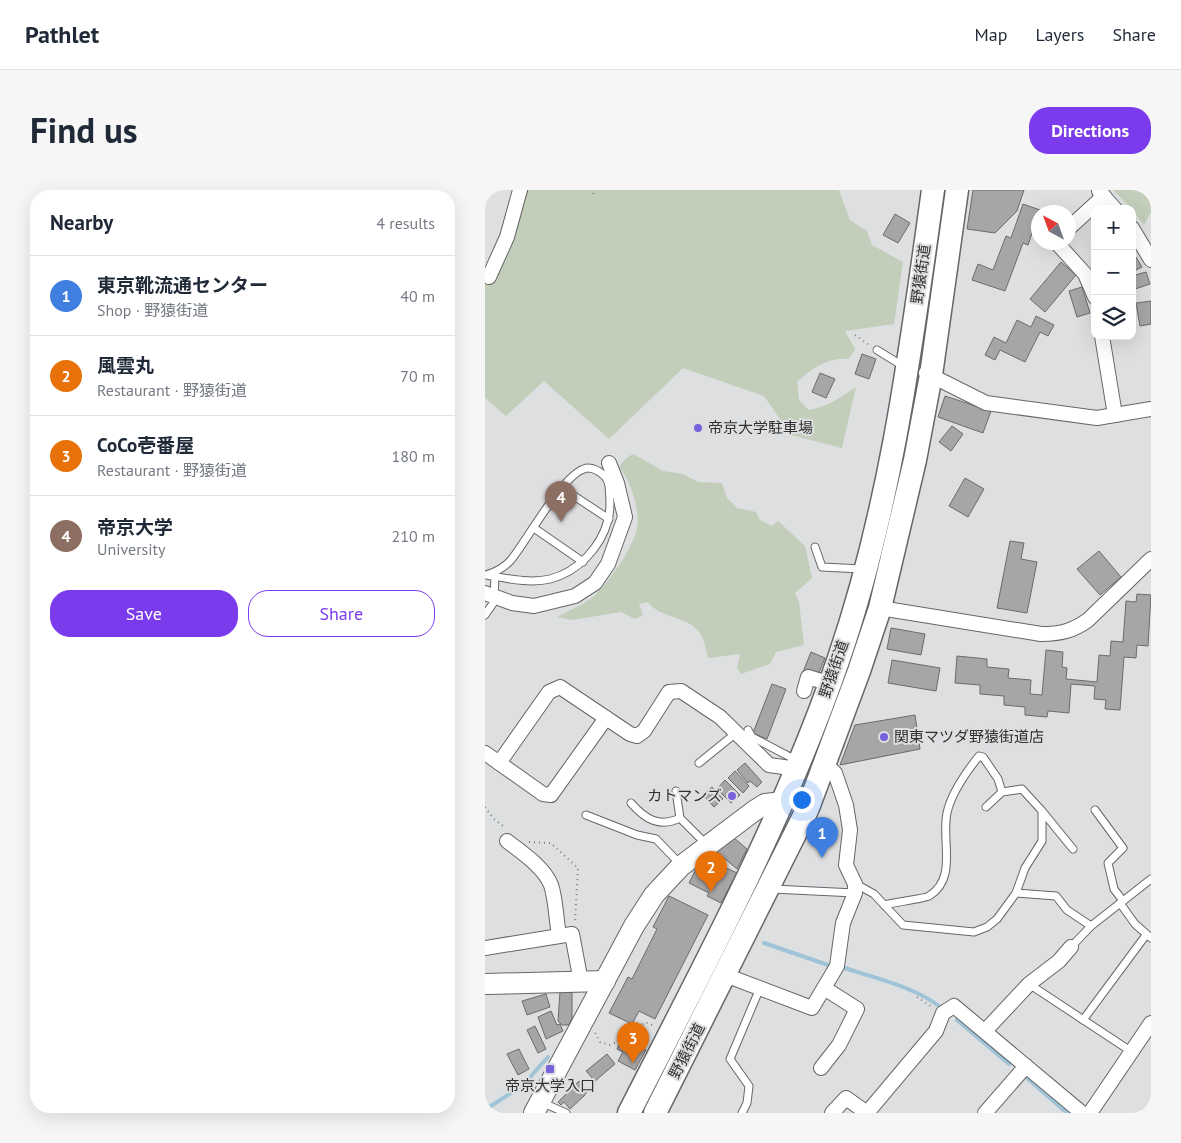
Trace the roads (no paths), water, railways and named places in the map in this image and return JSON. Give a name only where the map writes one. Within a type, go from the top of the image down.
[{"type":"main road","name":"野猿街道","points":[[629,1113],[784,802],[839,657],[865,570],[896,441],[933,190]]},
{"type":"main road","name":"野猿街道","points":[[655,1113],[773,880],[807,808],[853,689],[880,608],[915,460],[931,375],[957,190]]},
{"type":"main road","points":[[784,802],[807,808]]},
{"type":"main road","points":[[755,863],[764,859],[770,859],[775,862],[773,880]]},
{"type":"street","points":[[489,276],[507,237],[520,190]]},
{"type":"street","points":[[1076,220],[1101,193],[1112,205]]},
{"type":"street","points":[[1136,234],[1151,257]]},
{"type":"street","points":[[1063,250],[1085,274],[1094,295]]},
{"type":"street","points":[[1103,340],[1115,415]]},
{"type":"street","points":[[908,368],[931,375],[986,404],[1097,418],[1151,409]]},
{"type":"street","points":[[488,595],[512,604],[534,606],[575,596],[595,583],[608,564],[625,518],[617,483],[609,463]]},
{"type":"street","points":[[880,608],[1041,634],[1056,634],[1079,627],[1089,620],[1151,559]]},
{"type":"street","points":[[804,691],[808,677],[821,681]]},
{"type":"street","points":[[499,763],[549,692],[556,687],[564,688],[630,734],[637,736],[644,731],[669,692],[677,690],[742,731],[769,765],[800,764]]},
{"type":"street","points":[[485,753],[543,794],[551,795],[606,718]]},
{"type":"street","points":[[725,975],[812,1008],[837,966],[843,923],[855,888],[846,865],[849,830],[846,805],[835,773],[825,764]]},
{"type":"street","points":[[537,1108],[644,909],[681,866],[707,845],[765,804],[784,802]]},
{"type":"street","points":[[507,841],[547,876],[551,885],[559,935]]},
{"type":"street","points":[[485,946],[572,934],[581,982]]},
{"type":"street","points":[[985,1031],[1029,984],[1059,961],[1071,947]]},
{"type":"street","points":[[485,984],[605,982]]},
{"type":"street","points":[[821,1068],[839,1044],[857,1009],[824,988]]},
{"type":"street","points":[[832,1113],[846,1098],[867,1113],[935,1031],[943,1013],[954,1006],[1081,1113]]},
{"type":"street","points":[[1090,1113],[1151,1023]]},
{"type":"street","points":[[985,1113],[1026,1066]]},
{"type":"lane","points":[[877,350],[908,368]]},
{"type":"lane","points":[[485,575],[495,575],[534,580],[549,579],[583,562],[598,544],[609,519],[609,491],[605,475],[595,469],[584,468],[569,478],[511,560],[495,575],[488,595],[492,608],[485,615]]},
{"type":"lane","points":[[562,488],[609,519]]},
{"type":"lane","points":[[534,528],[583,562]]},
{"type":"lane","points":[[815,547],[822,566],[865,570]]},
{"type":"lane","points":[[699,763],[742,731]]},
{"type":"lane","points":[[884,905],[911,898],[928,897],[940,886],[947,870],[945,835],[947,812],[971,766],[979,756],[983,758],[998,779],[1002,792]]},
{"type":"lane","points":[[986,807],[1002,792],[1022,789],[1073,849]]},
{"type":"lane","points":[[676,791],[680,818],[707,845]]},
{"type":"lane","points":[[631,803],[641,815],[657,822],[664,823],[680,818]]},
{"type":"lane","points":[[1083,1020],[1148,936],[1114,889],[1108,863],[1123,848],[1095,810]]},
{"type":"lane","points":[[773,880],[855,888],[874,894],[903,925],[974,932],[987,927],[997,919],[1016,893],[1025,868],[1041,841],[1042,811]]},
{"type":"lane","points":[[586,815],[637,835],[656,839],[681,866]]},
{"type":"lane","points":[[1071,947],[1091,926],[1151,878]]},
{"type":"lane","points":[[1016,893],[1056,896],[1067,910],[1091,926]]},
{"type":"lane","points":[[1029,984],[1131,1052]]},
{"type":"lane","points":[[741,1113],[749,1094],[749,1086],[730,1059],[760,988]]},
{"type":"lane","points":[[537,1108],[566,1113]]},
{"type":"waterway","points":[[764,943],[831,966]]},
{"type":"waterway","points":[[845,968],[909,989],[943,1009]]},
{"type":"waterway","points":[[957,1020],[1009,1064]]},
{"type":"waterway","points":[[485,1107],[491,1106],[523,1085],[548,1057]]},
{"type":"waterway","points":[[1028,1079],[1067,1113]]},
{"type":"place","name":"帝京大学駐車場","points":[[698,428]]},
{"type":"place","name":"帝京大学","points":[[561,522]]},
{"type":"place","name":"関東マツダ野猿街道店","points":[[884,737]]},
{"type":"place","name":"カトマンズ","points":[[732,796]]},
{"type":"place","name":"東京靴流通センター","points":[[822,858]]},
{"type":"place","name":"風雲丸","points":[[711,892]]},
{"type":"place","name":"CoCo壱番屋","points":[[633,1063]]},
{"type":"place","name":"帝京大学入口","points":[[550,1069]]}]
